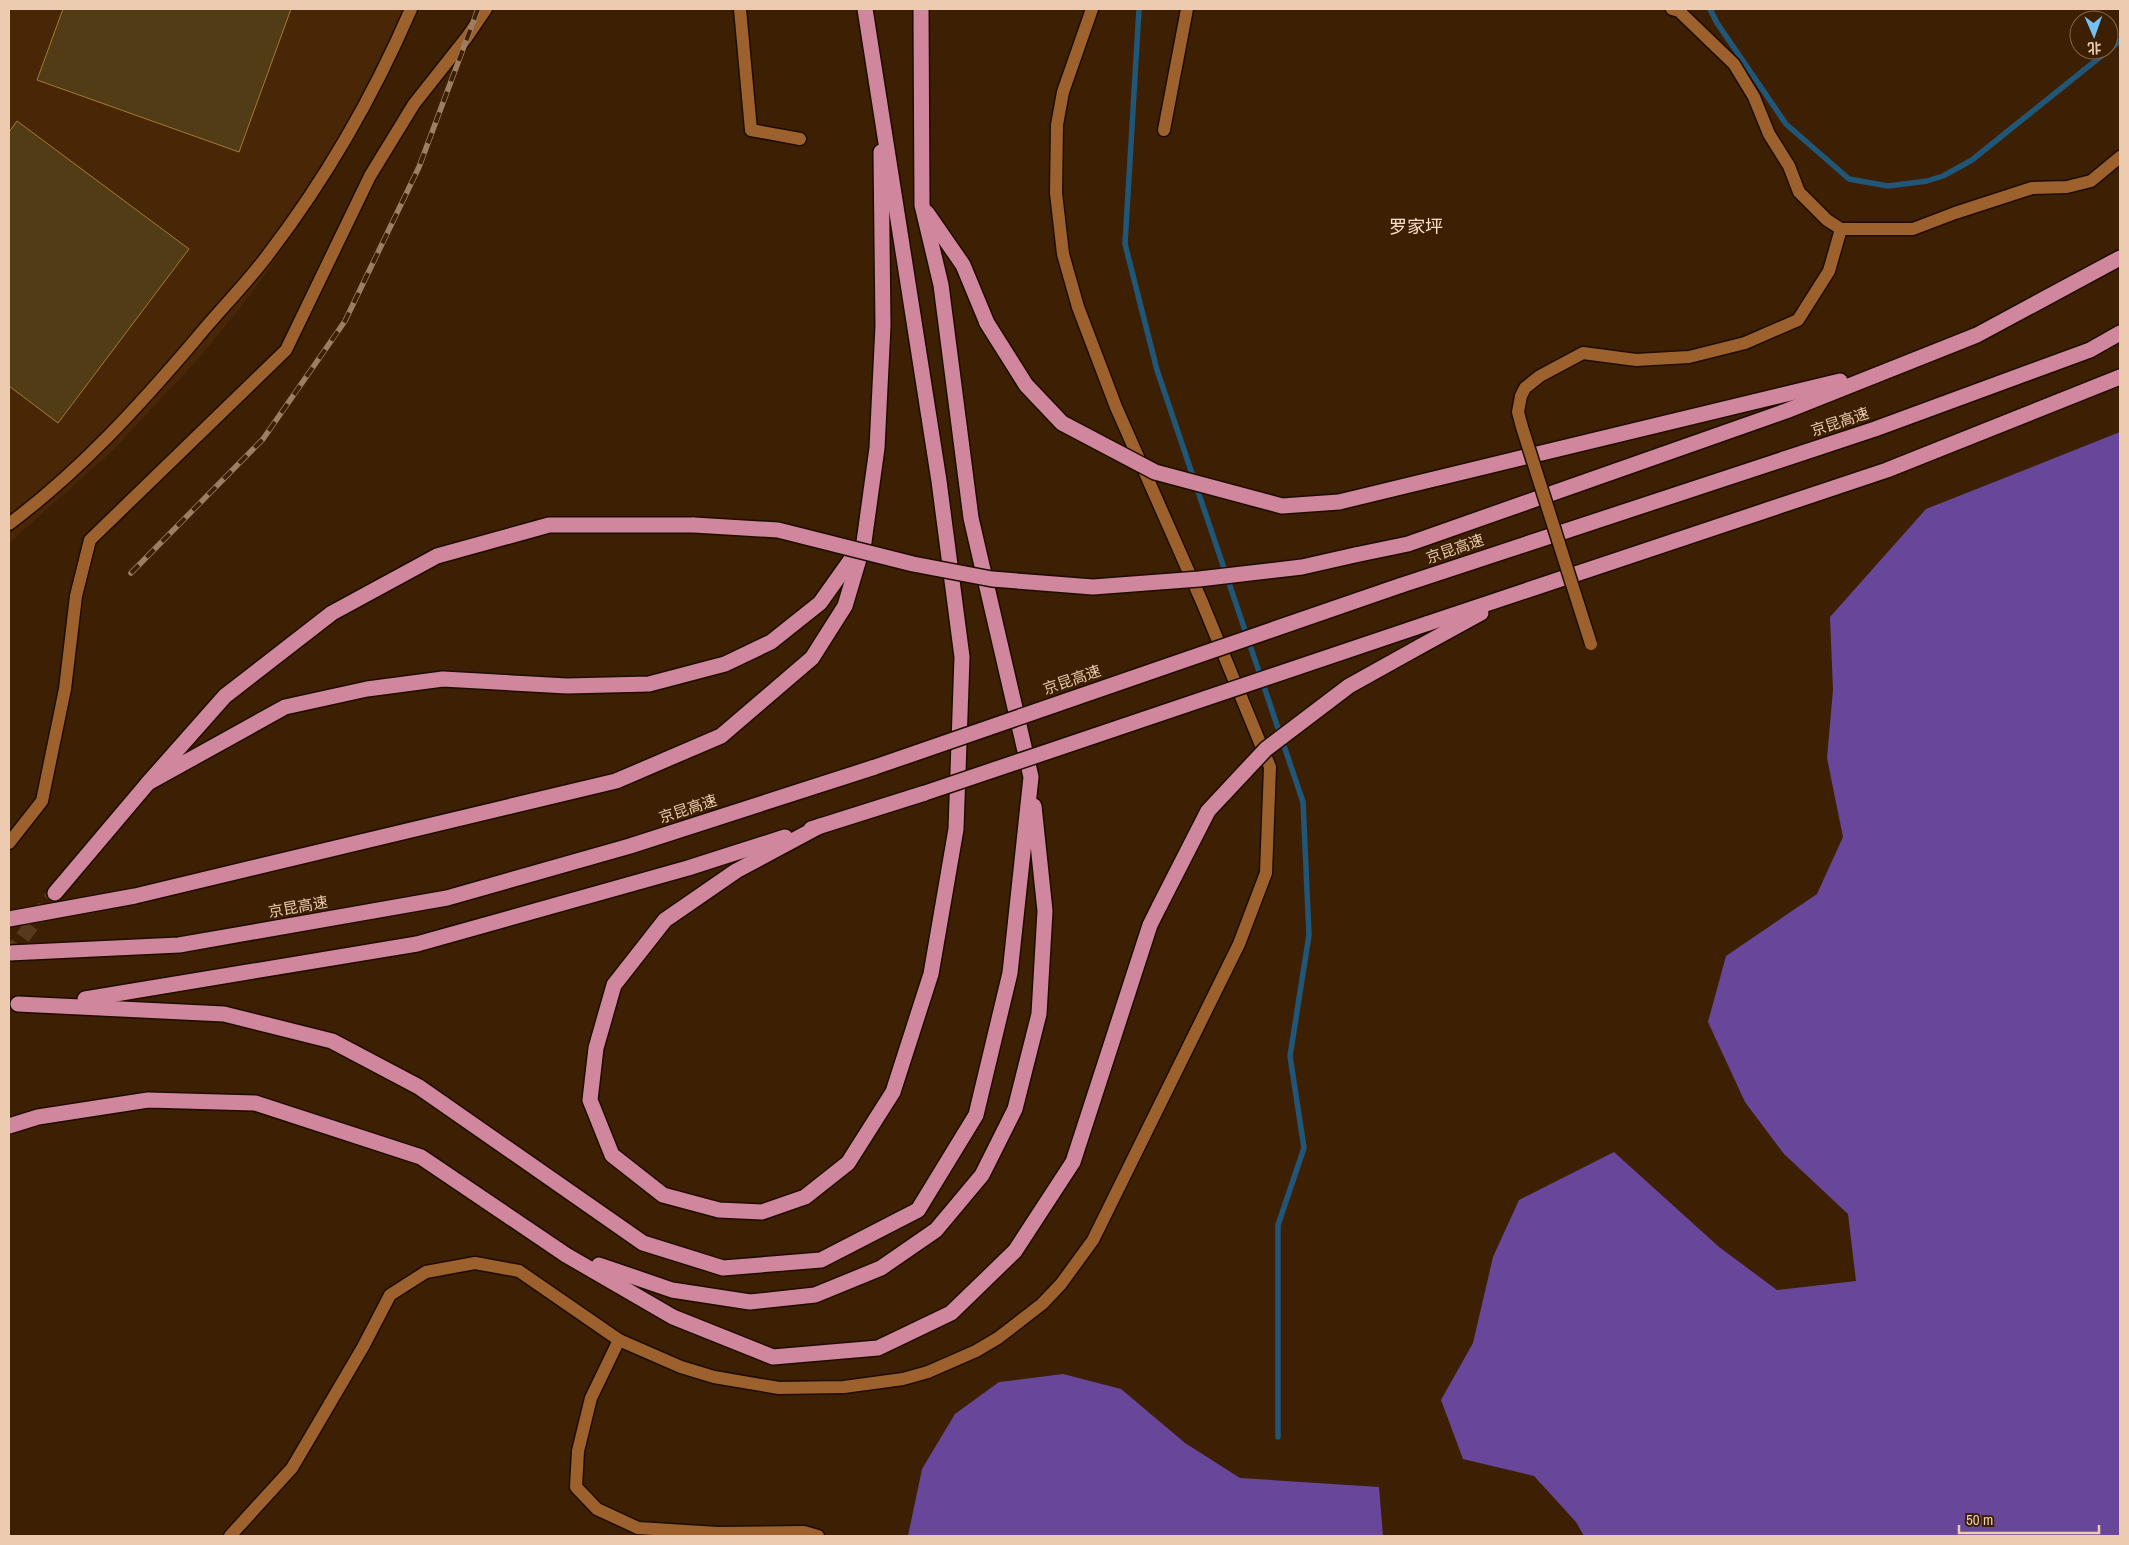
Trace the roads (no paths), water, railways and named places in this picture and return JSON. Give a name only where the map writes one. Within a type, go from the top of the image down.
[{"type":"highway","points":[[820,826],[736,871],[665,920],[614,985],[596,1048],[590,1100],[612,1155],[663,1195],[719,1210],[762,1212],[805,1197],[848,1163],[893,1092],[932,974],[956,828],[962,657],[939,481],[865,9]]},
{"type":"highway","points":[[566,1254],[672,1290],[750,1302],[815,1295],[880,1268],[936,1230],[982,1175],[1015,1109],[1039,1014],[1045,911],[1030,777],[971,518],[941,285],[922,205],[921,9]]},
{"type":"highway","points":[[9,919],[135,896],[616,781],[721,736],[812,658],[845,606],[864,542],[877,448],[883,326],[880,96]]},
{"type":"highway","points":[[922,205],[963,265],[988,323],[1026,385],[1062,423],[1155,472],[1282,506],[1339,502],[1895,368]]},
{"type":"highway","points":[[55,893],[225,696],[332,613],[438,556],[549,525],[694,525],[778,530],[913,564],[992,579],[1093,587],[1199,579],[1302,567],[1408,544],[1786,410],[1977,335],[2120,258]]},
{"type":"highway","name":"京昆高速","points":[[9,953],[179,945],[446,898],[630,846],[875,766],[1399,586],[1875,429],[2090,350],[2120,333]]},
{"type":"highway","points":[[14,1004],[103,998],[417,944],[688,868],[926,792],[1887,470],[2120,377]]},
{"type":"highway","points":[[148,783],[285,707],[367,689],[443,679],[567,686],[649,684],[724,664],[771,642],[820,603],[864,542]]},
{"type":"highway","points":[[9,1126],[38,1117],[148,1100],[255,1103],[422,1157],[566,1254],[673,1317],[773,1357],[878,1348],[951,1313],[1015,1251],[1073,1162],[1150,926],[1208,811],[1266,749],[1349,686],[1515,594]]},
{"type":"highway","points":[[14,1004],[224,1014],[332,1041],[419,1087],[643,1243],[723,1268],[821,1260],[918,1210],[976,1115],[1010,973],[1030,777]]},
{"type":"street","points":[[9,524],[53,489],[129,417],[266,257],[308,200],[351,131],[377,83],[411,9]]},
{"type":"street","points":[[9,843],[42,801],[65,689],[76,596],[90,540],[286,350],[370,176],[414,104],[467,37],[486,9]]},
{"type":"street","points":[[740,9],[751,130],[800,139]]},
{"type":"street","points":[[230,1536],[292,1468],[363,1347],[390,1295],[426,1272],[475,1263],[519,1271],[619,1340],[657,1358],[714,1377],[779,1388],[812,1389],[877,1383],[928,1372],[976,1351],[1021,1322],[1061,1284],[1093,1240],[1239,944],[1266,874],[1270,767],[1202,602],[1116,407],[1078,307],[1064,254],[1056,193],[1057,125],[1062,92],[1092,9]]},
{"type":"street","points":[[1164,130],[1187,9]]},
{"type":"street","points":[[1672,9],[1679,11],[1734,64],[1754,97],[1770,134],[1789,166],[1799,192],[1827,220],[1841,229],[1913,229],[2032,188],[2067,187],[2091,181],[2120,157]]},
{"type":"street","points":[[1591,644],[1518,412],[1521,396],[1525,388],[1540,376],[1583,354],[1636,360],[1688,357],[1745,343],[1798,320],[1829,271],[1841,229]]},
{"type":"street","points":[[619,1340],[591,1398],[578,1451],[576,1487],[597,1508],[638,1528],[718,1533],[804,1532],[818,1536]]},
{"type":"waterway","points":[[1139,9],[1125,244],[1157,370],[1303,802],[1309,935],[1290,1056],[1304,1148],[1278,1225],[1278,1437]]},
{"type":"waterway","points":[[1710,9],[1717,23],[1786,124],[1849,179],[1888,186],[1927,181],[1943,176],[1972,160],[2120,41]]},
{"type":"tunnel","points":[[9,956],[55,893]]},
{"type":"railway","points":[[131,573],[263,439],[345,321],[419,167],[478,9]]},
{"type":"district","name":"罗家坪","points":[[1416,227]]}]
